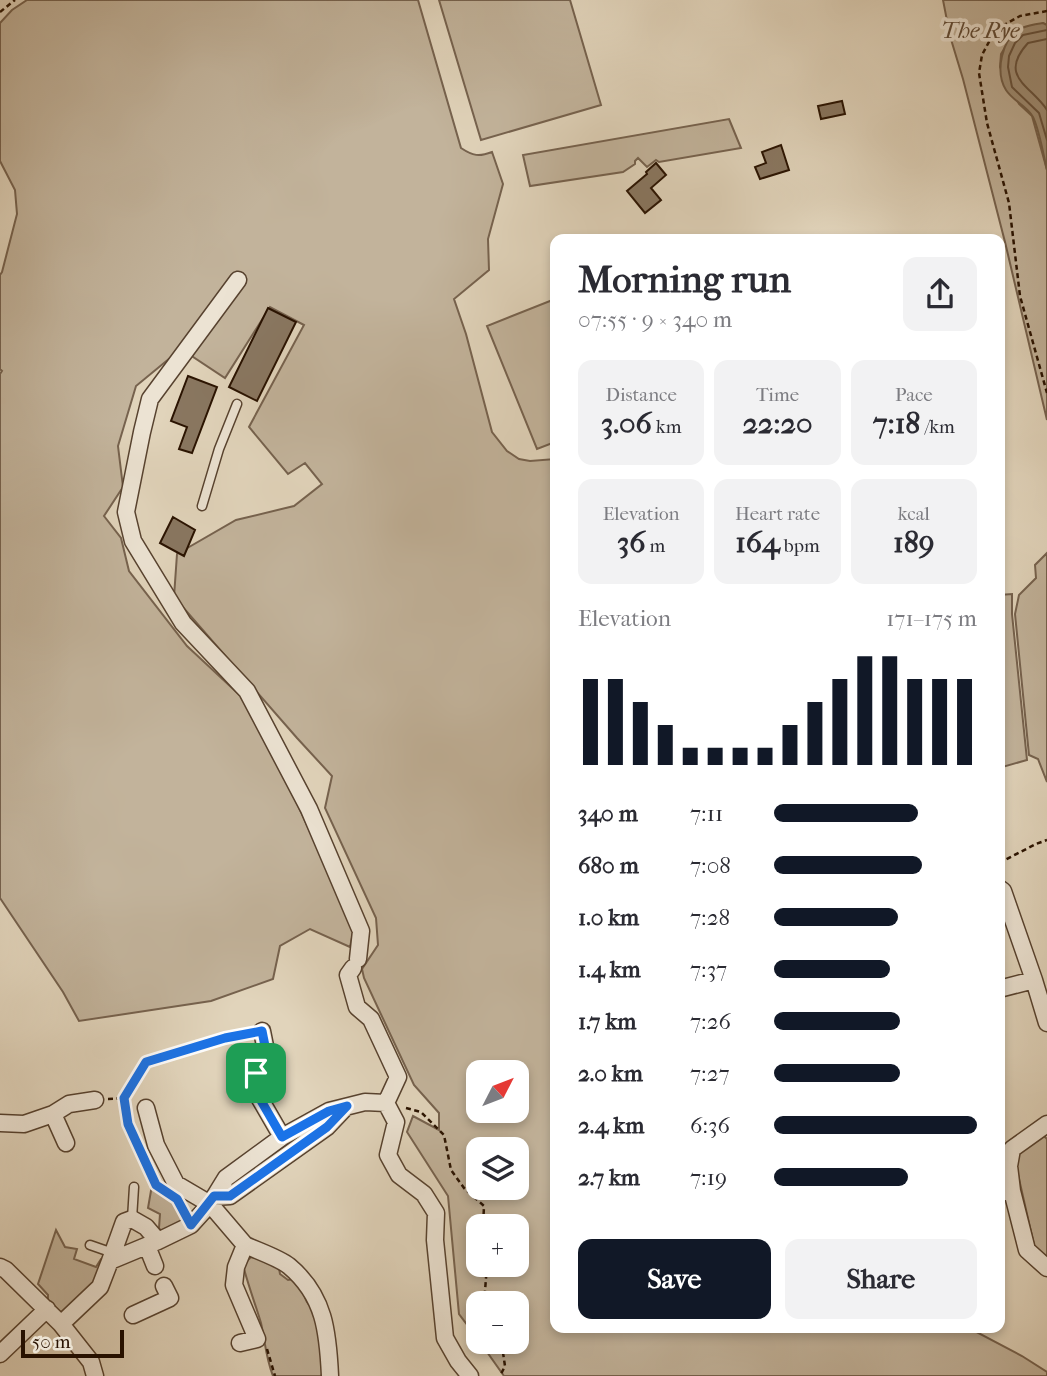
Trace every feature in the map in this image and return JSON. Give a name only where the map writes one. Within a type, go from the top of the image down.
[{"type":"street","points":[[238,280],[150,399],[126,512],[133,541],[183,623],[247,691],[309,809],[361,932],[355,963],[348,975],[356,1007],[371,1019],[398,1077],[386,1103]]},
{"type":"street","points":[[1005,897],[1047,1023]]},
{"type":"street","points":[[1005,987],[1034,979]]},
{"type":"street","points":[[262,1031],[267,1056],[256,1073],[256,1092],[282,1137]]},
{"type":"street","points":[[0,1123],[24,1124],[53,1114],[69,1104],[94,1100]]},
{"type":"street","points":[[111,1257],[152,1244],[191,1225],[226,1178],[282,1137],[329,1111],[365,1102],[386,1103]]},
{"type":"street","points":[[386,1103],[396,1122],[388,1155],[399,1175],[424,1194],[436,1213],[435,1240],[445,1338],[470,1376]]},
{"type":"street","points":[[212,1200],[230,1196],[327,1127],[347,1106]]},
{"type":"street","points":[[146,1108],[156,1145],[176,1184],[212,1200],[245,1245],[288,1265],[314,1293],[327,1327],[330,1376]]},
{"type":"street","points":[[53,1114],[65,1143]]},
{"type":"street","points":[[1047,1125],[1012,1149],[1006,1192],[1027,1250],[1047,1268]]},
{"type":"street","points":[[61,1324],[100,1287],[124,1222],[132,1219],[146,1227],[155,1266]]},
{"type":"street","points":[[240,1343],[257,1339],[234,1285],[236,1267],[245,1245]]},
{"type":"street","points":[[0,1267],[61,1324],[91,1362],[95,1376]]},
{"type":"street","points":[[133,1315],[170,1298],[164,1286]]},
{"type":"street","points":[[0,1354],[47,1309]]},
{"type":"lane","points":[[202,506],[219,449],[237,404]]},
{"type":"lane","points":[[132,1219],[134,1187]]},
{"type":"lane","points":[[90,1245],[111,1257]]},
{"type":"path","points":[[0,12],[15,0]]},
{"type":"path","points":[[1047,14],[1020,16],[1004,25],[990,38],[978,73],[1009,204],[1020,296],[1047,393]]},
{"type":"path","points":[[1005,860],[1047,840]]},
{"type":"path","points":[[167,1192],[156,1185],[128,1124],[124,1098],[146,1062],[225,1038],[262,1031]]},
{"type":"path","points":[[386,1103],[421,1112],[444,1136],[451,1170],[464,1188],[484,1206],[484,1214]]},
{"type":"path","points":[[257,1339],[267,1348],[275,1376]]},
{"type":"path","points":[[500,1376],[505,1366],[503,1354]]},
{"type":"green space","points":[[27,0],[418,0],[461,148],[476,155],[492,152],[503,184],[488,239],[489,270],[454,299],[492,432],[507,451],[519,459],[550,459],[550,1333],[978,1333],[1022,1356],[1047,1372],[1047,1376],[504,1376],[488,1354],[529,1354],[529,1291],[466,1291],[466,1323],[459,1314],[448,1196],[407,1132],[413,1116],[439,1130],[439,1113],[414,1085],[364,978],[362,969],[378,945],[376,918],[325,808],[332,776],[174,597],[177,554],[236,520],[294,506],[322,484],[305,463],[288,474],[249,427],[304,325],[270,307],[225,378],[181,349],[136,386],[118,446],[123,487],[104,516],[121,538],[129,571],[187,646],[245,700],[285,777],[354,928],[350,947],[310,929],[280,946],[273,979],[211,1001],[79,1021],[63,992],[0,898],[0,275],[17,214],[15,190],[0,161],[0,23],[12,10]]},
{"type":"green space","points":[[439,0],[570,0],[601,105],[481,140]]},
{"type":"green space","name":"The Rye","points":[[943,0],[1047,0],[1047,25],[1043,23],[1010,39],[1001,54],[1000,67],[1019,104],[1032,116],[1047,170],[1047,420],[1005,234],[950,36]]},
{"type":"green space","points":[[729,119],[741,148],[659,162],[656,160],[647,167],[638,158],[635,164],[623,172],[530,186],[523,155]]},
{"type":"green space","points":[[550,301],[550,444],[537,449],[487,326]]},
{"type":"green space","points":[[1047,553],[1047,782],[1038,759],[1029,755],[1015,614],[1019,595],[1036,578],[1035,565]]},
{"type":"green space","points":[[1012,594],[1027,760],[1005,766],[1005,595]]},
{"type":"green space","points":[[1044,1136],[1047,1139],[1047,1260],[1034,1245],[1015,1161],[1026,1144]]},
{"type":"green space","points":[[152,1185],[174,1200],[188,1220],[161,1231],[160,1214],[148,1208]]},
{"type":"green space","points":[[56,1230],[65,1247],[77,1249],[74,1259],[96,1267],[104,1258],[97,1279],[69,1310],[58,1313],[38,1284]]},
{"type":"green space","points":[[252,1256],[279,1268],[280,1274],[288,1280],[294,1279],[303,1287],[307,1301],[318,1312],[322,1357],[327,1372],[320,1376],[273,1376],[261,1323],[243,1265]]},
{"type":"water","points":[[1043,23],[1047,25],[1047,170],[1033,117],[1006,90],[1001,74],[1002,56],[1009,39],[1022,28]]},
{"type":"building","points":[[842,101],[845,114],[821,119],[818,106]]},
{"type":"building","points":[[781,145],[789,170],[760,179],[755,167],[766,163],[762,152]]},
{"type":"building","points":[[656,163],[666,175],[651,188],[661,200],[645,213],[627,191]]},
{"type":"building","points":[[268,308],[296,322],[257,401],[229,387]]},
{"type":"building","points":[[188,376],[217,387],[192,453],[179,449],[187,427],[171,421]]},
{"type":"building","points":[[173,517],[195,530],[184,556],[160,543]]},
{"type":"route","points":[[262,1031],[267,1056],[256,1073],[256,1092],[282,1137],[329,1111],[347,1106],[327,1127],[230,1196],[214,1196],[191,1225],[177,1199],[156,1185],[128,1124],[124,1098],[146,1062],[225,1038],[262,1031]]}]
